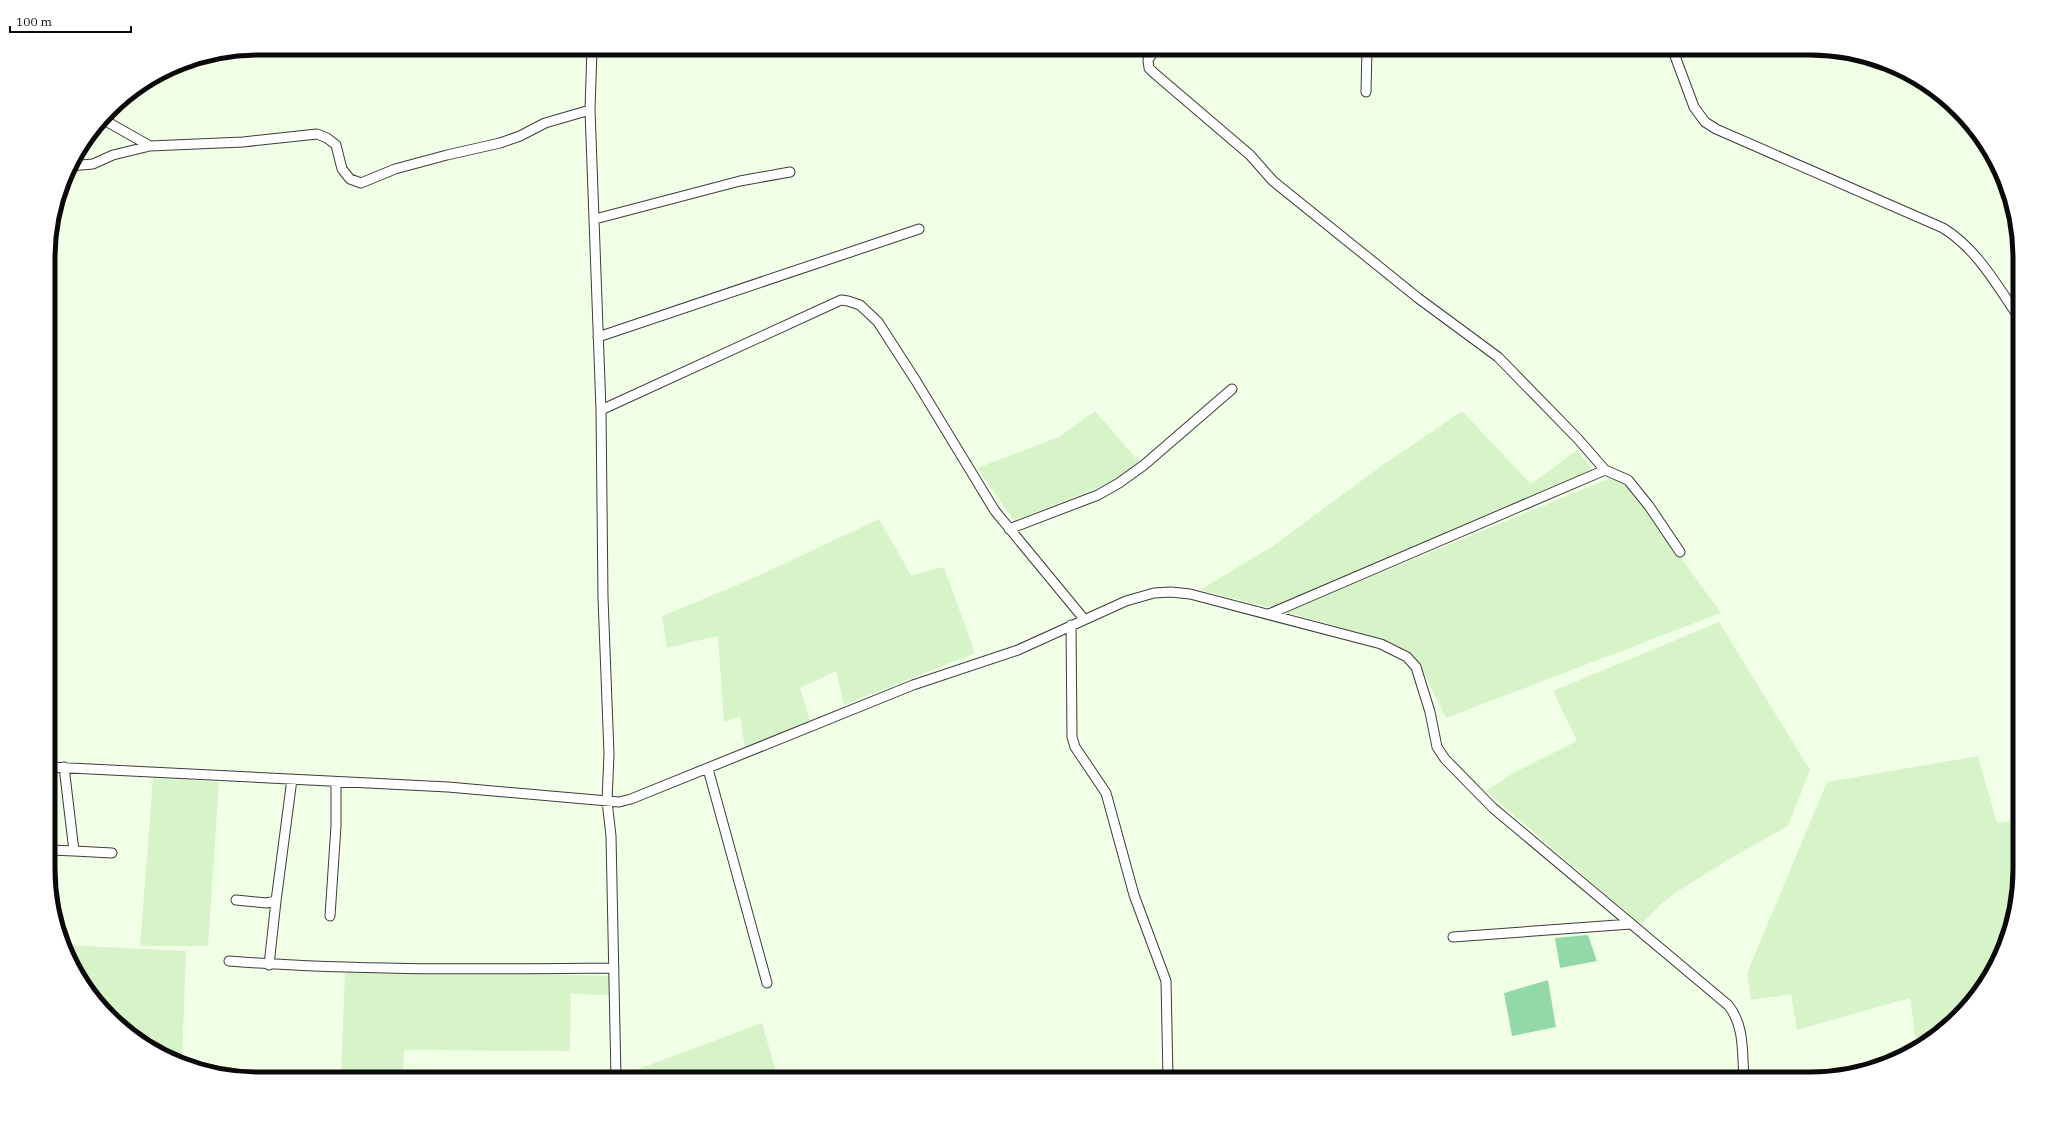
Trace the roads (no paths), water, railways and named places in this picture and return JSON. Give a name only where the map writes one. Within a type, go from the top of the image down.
[{"type":"street","points":[[592,55],[590,110],[602,410],[603,598],[609,754],[607,801],[611,836],[616,1072]]},
{"type":"street","points":[[1151,55],[1148,60],[1150,68],[1154,73],[1250,155],[1273,181],[1418,298],[1498,357],[1578,439],[1605,470],[1628,480],[1649,506],[1680,552]]},
{"type":"street","points":[[1366,92],[1367,55]]},
{"type":"street","points":[[1675,55],[1694,107],[1705,122],[1723,132],[1867,194],[1953,234],[1971,249],[1980,260],[2013,309]]},
{"type":"street","points":[[77,165],[93,164],[113,155],[150,146],[243,142],[317,134],[327,138],[336,145],[342,169],[350,179],[361,183],[403,167],[500,143],[520,136],[545,124],[590,110]]},
{"type":"street","points":[[107,122],[150,146]]},
{"type":"street","points":[[595,219],[740,181],[790,172]]},
{"type":"street","points":[[598,337],[919,229]]},
{"type":"street","points":[[602,410],[841,300],[848,300],[860,305],[878,322],[916,381],[995,511],[1084,619]]},
{"type":"street","points":[[1009,529],[1098,495],[1119,483],[1144,465],[1232,389]]},
{"type":"street","points":[[1269,614],[1605,470]]},
{"type":"street","points":[[55,767],[448,787],[619,802],[631,799],[708,769],[913,685],[1018,650],[1126,601],[1154,593],[1172,592],[1190,594],[1381,644],[1395,650],[1412,662],[1419,676],[1437,747],[1445,759],[1493,808],[1718,995],[1736,1014],[1739,1023],[1743,1072]]},
{"type":"street","points":[[1071,625],[1072,737],[1075,747],[1106,793],[1134,895],[1166,981],[1168,1072]]},
{"type":"street","points":[[64,767],[74,851]]},
{"type":"street","points":[[708,769],[768,983]]},
{"type":"street","points":[[269,964],[292,779]]},
{"type":"street","points":[[330,916],[336,826],[336,782]]},
{"type":"street","points":[[55,850],[112,853]]},
{"type":"street","points":[[236,900],[266,903],[276,901]]},
{"type":"street","points":[[1454,937],[1631,924]]},
{"type":"street","points":[[229,961],[269,964],[479,969],[614,968]]}]
